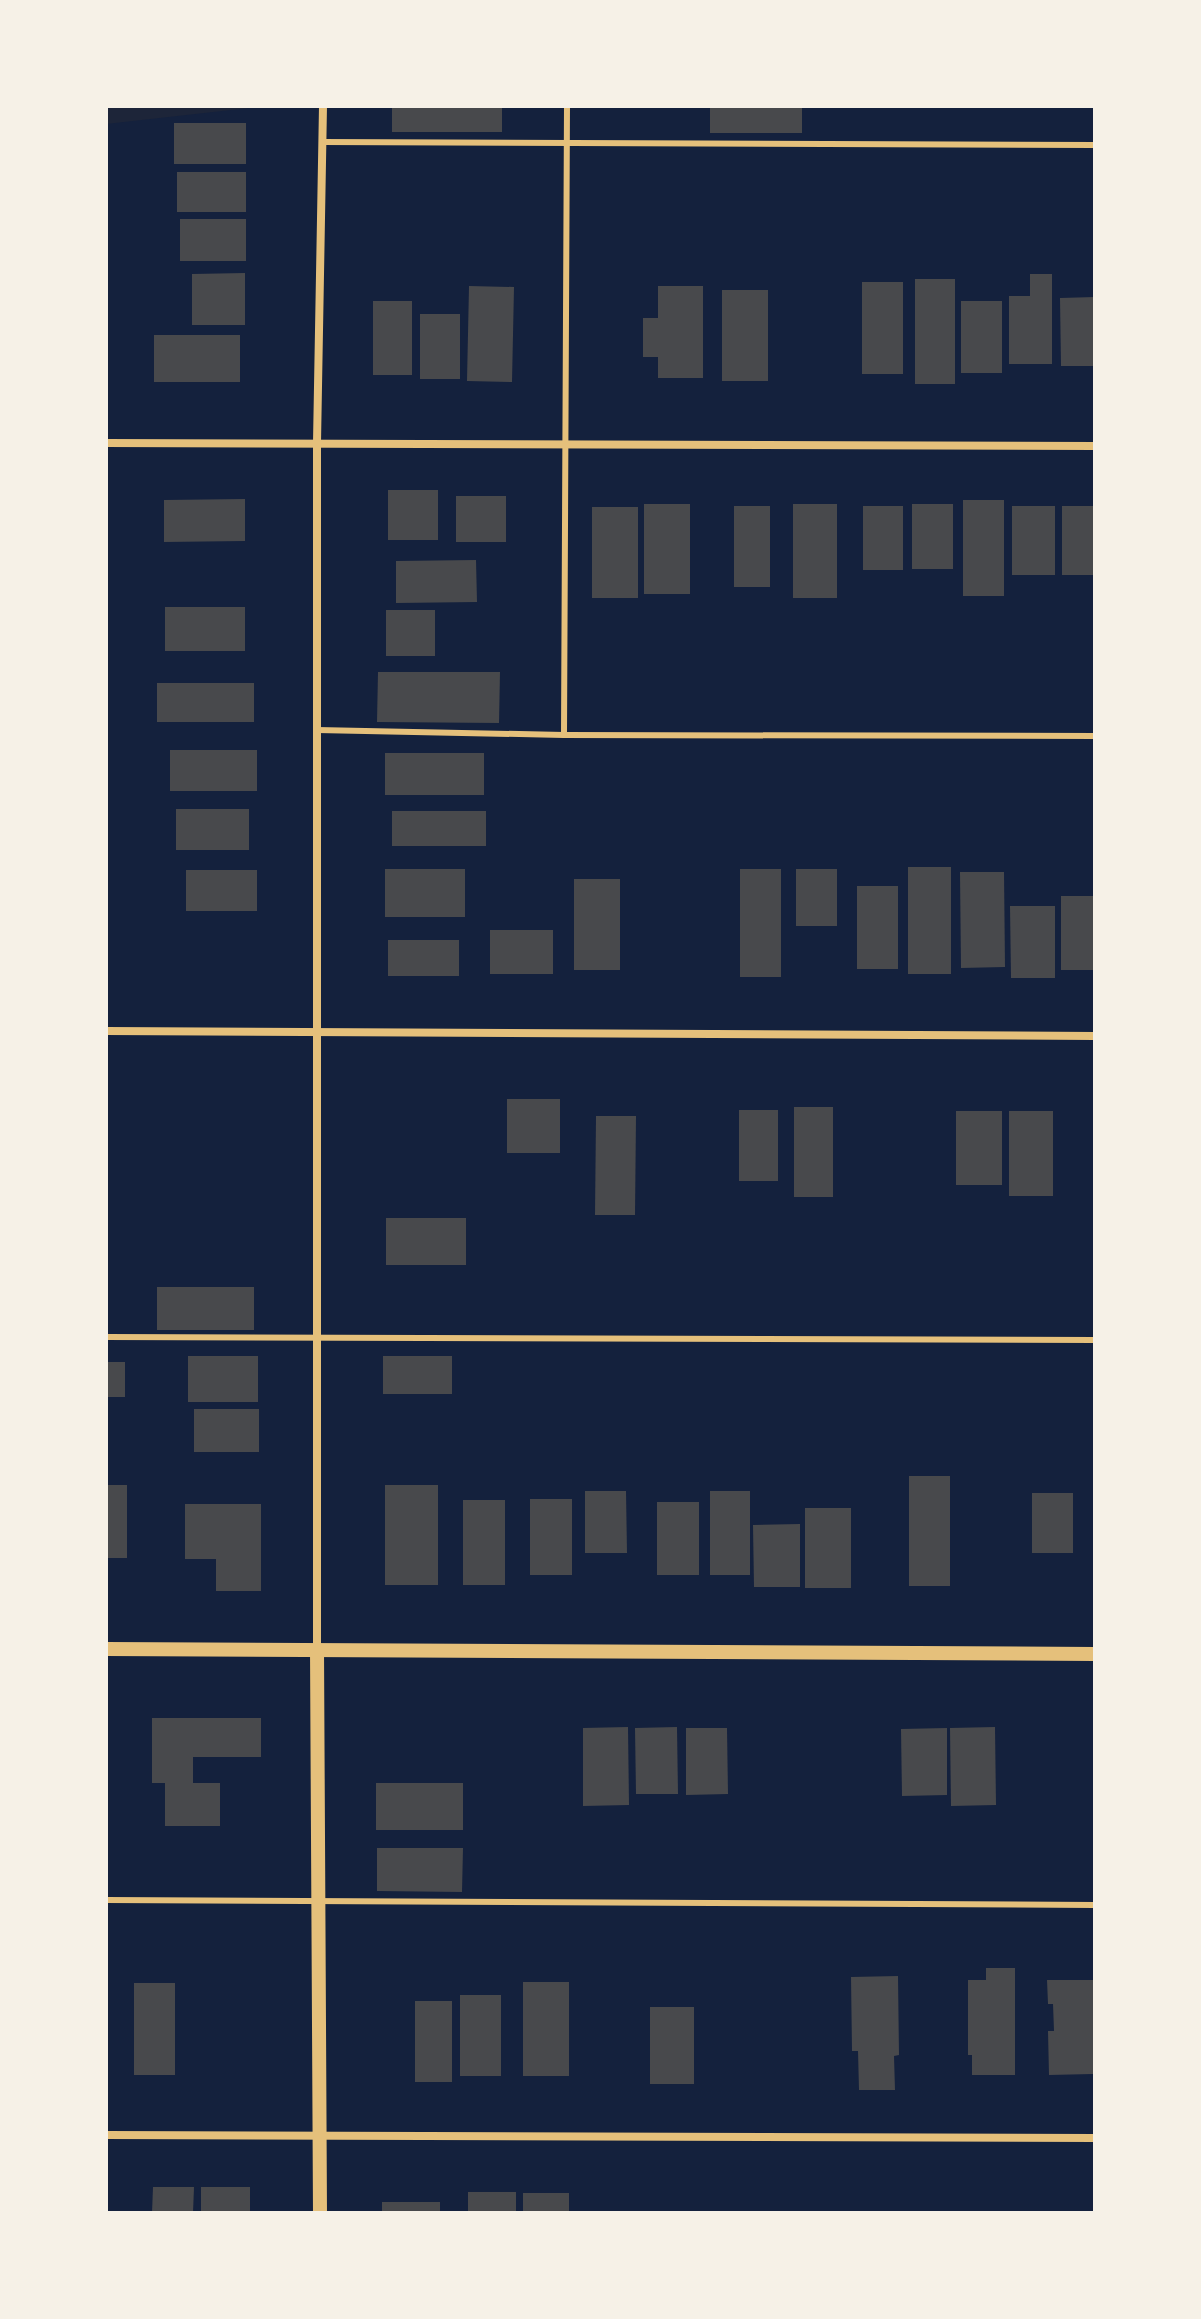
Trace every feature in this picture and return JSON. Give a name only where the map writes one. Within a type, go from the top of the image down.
[{"type":"street","points":[[320,2213],[316,1032],[317,443],[323,106]]},
{"type":"street","points":[[106,443],[1095,446]]},
{"type":"street","points":[[106,1031],[1095,1036]]},
{"type":"street","points":[[106,1649],[1095,1654]]},
{"type":"street","points":[[106,2135],[1095,2138]]},
{"type":"lane","points":[[564,735],[567,106]]},
{"type":"lane","points":[[322,142],[1095,145]]},
{"type":"lane","points":[[317,730],[564,735],[1095,736]]},
{"type":"lane","points":[[106,1337],[1095,1340]]},
{"type":"lane","points":[[106,1900],[1095,1905]]},
{"type":"shaded area","points":[[106,106],[250,106],[106,124]]},
{"type":"building","points":[[392,106],[502,106],[502,132],[392,132]]},
{"type":"building","points":[[710,106],[802,106],[802,133],[710,133]]},
{"type":"building","points":[[174,123],[246,123],[246,164],[174,164]]},
{"type":"building","points":[[177,172],[246,172],[246,212],[177,212]]},
{"type":"building","points":[[180,219],[246,219],[246,261],[180,261]]},
{"type":"building","points":[[245,273],[245,325],[192,325],[192,274]]},
{"type":"building","points":[[1030,274],[1052,274],[1052,364],[1009,364],[1009,296],[1030,296]]},
{"type":"building","points":[[915,279],[955,279],[955,384],[915,384]]},
{"type":"building","points":[[862,282],[903,282],[903,374],[862,374]]},
{"type":"building","points":[[469,286],[514,287],[512,382],[467,381]]},
{"type":"building","points":[[658,286],[703,286],[703,378],[658,378],[658,357],[643,357],[643,318],[658,318]]},
{"type":"building","points":[[722,290],[768,290],[768,381],[722,381]]},
{"type":"building","points":[[1095,297],[1095,366],[1061,366],[1060,298]]},
{"type":"building","points":[[373,301],[412,301],[412,375],[373,375]]},
{"type":"building","points":[[961,301],[1002,301],[1002,373],[961,373]]},
{"type":"building","points":[[420,314],[460,314],[460,379],[420,379]]},
{"type":"building","points":[[154,335],[240,335],[240,382],[154,382]]},
{"type":"building","points":[[388,490],[438,490],[438,540],[388,540]]},
{"type":"building","points":[[456,496],[506,496],[506,542],[456,542]]},
{"type":"building","points":[[245,499],[245,541],[164,542],[164,500]]},
{"type":"building","points":[[963,500],[1004,500],[1004,596],[963,596]]},
{"type":"building","points":[[644,504],[690,504],[690,594],[644,594]]},
{"type":"building","points":[[793,504],[837,504],[837,598],[793,598]]},
{"type":"building","points":[[912,504],[953,504],[953,569],[912,569]]},
{"type":"building","points":[[734,506],[770,506],[770,587],[734,587]]},
{"type":"building","points":[[863,506],[903,506],[903,570],[863,570]]},
{"type":"building","points":[[1012,506],[1055,506],[1055,575],[1012,575]]},
{"type":"building","points":[[1062,506],[1095,506],[1095,575],[1062,575]]},
{"type":"building","points":[[592,507],[638,507],[638,598],[592,598]]},
{"type":"building","points":[[476,560],[477,602],[396,603],[396,561]]},
{"type":"building","points":[[165,607],[245,607],[245,651],[165,651]]},
{"type":"building","points":[[386,610],[435,610],[435,656],[386,656]]},
{"type":"building","points":[[378,672],[500,672],[499,723],[377,722]]},
{"type":"building","points":[[157,683],[254,683],[254,722],[157,722]]},
{"type":"building","points":[[170,750],[257,750],[257,791],[170,791]]},
{"type":"building","points":[[385,753],[484,753],[484,795],[385,795]]},
{"type":"building","points":[[176,809],[249,809],[249,850],[176,850]]},
{"type":"building","points":[[392,811],[486,811],[486,846],[392,846]]},
{"type":"building","points":[[908,867],[951,867],[951,974],[908,974]]},
{"type":"building","points":[[385,869],[465,869],[465,917],[385,917]]},
{"type":"building","points":[[740,869],[781,869],[781,977],[740,977]]},
{"type":"building","points":[[796,869],[837,869],[837,926],[796,926]]},
{"type":"building","points":[[186,870],[257,870],[257,911],[186,911]]},
{"type":"building","points":[[960,872],[1004,872],[1005,967],[961,968]]},
{"type":"building","points":[[574,879],[620,879],[620,970],[574,970]]},
{"type":"building","points":[[857,886],[898,886],[898,969],[857,969]]},
{"type":"building","points":[[1061,896],[1095,896],[1095,970],[1061,970]]},
{"type":"building","points":[[1010,906],[1055,906],[1055,978],[1011,978]]},
{"type":"building","points":[[490,930],[553,930],[553,974],[490,974]]},
{"type":"building","points":[[388,940],[459,940],[459,976],[388,976]]},
{"type":"building","points":[[507,1099],[560,1099],[560,1153],[507,1153]]},
{"type":"building","points":[[794,1107],[833,1107],[833,1197],[794,1197]]},
{"type":"building","points":[[739,1110],[778,1110],[778,1181],[739,1181]]},
{"type":"building","points":[[956,1111],[1002,1111],[1002,1185],[956,1185]]},
{"type":"building","points":[[1009,1111],[1053,1111],[1053,1196],[1009,1196]]},
{"type":"building","points":[[596,1116],[636,1116],[635,1215],[595,1215]]},
{"type":"building","points":[[386,1218],[466,1218],[466,1265],[386,1265]]},
{"type":"building","points":[[157,1287],[254,1287],[254,1330],[157,1330]]},
{"type":"building","points":[[188,1356],[258,1356],[258,1402],[188,1402]]},
{"type":"building","points":[[383,1356],[452,1356],[452,1394],[383,1394]]},
{"type":"building","points":[[106,1362],[125,1362],[125,1397],[106,1397]]},
{"type":"building","points":[[194,1409],[259,1409],[259,1452],[194,1452]]},
{"type":"building","points":[[909,1476],[950,1476],[950,1586],[909,1586]]},
{"type":"building","points":[[106,1485],[127,1485],[127,1558],[106,1558]]},
{"type":"building","points":[[385,1485],[438,1485],[438,1585],[385,1585]]},
{"type":"building","points":[[585,1491],[626,1491],[627,1553],[585,1553]]},
{"type":"building","points":[[710,1491],[750,1491],[750,1575],[710,1575]]},
{"type":"building","points":[[1032,1493],[1073,1493],[1073,1553],[1032,1553]]},
{"type":"building","points":[[530,1499],[572,1499],[572,1575],[530,1575]]},
{"type":"building","points":[[463,1500],[505,1500],[505,1585],[463,1585]]},
{"type":"building","points":[[657,1502],[699,1502],[699,1575],[657,1575]]},
{"type":"building","points":[[185,1504],[261,1504],[261,1591],[216,1591],[216,1559],[185,1559]]},
{"type":"building","points":[[805,1508],[851,1508],[851,1588],[805,1588]]},
{"type":"building","points":[[800,1524],[800,1587],[754,1587],[753,1525]]},
{"type":"building","points":[[152,1718],[261,1718],[261,1757],[193,1757],[193,1783],[220,1783],[220,1826],[165,1826],[165,1783],[152,1783]]},
{"type":"building","points":[[628,1727],[629,1805],[583,1806],[583,1728]]},
{"type":"building","points":[[677,1727],[678,1794],[636,1794],[635,1728]]},
{"type":"building","points":[[995,1727],[996,1805],[951,1806],[950,1728]]},
{"type":"building","points":[[686,1728],[727,1728],[728,1794],[686,1795]]},
{"type":"building","points":[[947,1728],[947,1795],[902,1796],[901,1729]]},
{"type":"building","points":[[376,1783],[463,1783],[463,1830],[376,1830]]},
{"type":"building","points":[[377,1848],[463,1848],[462,1892],[377,1891]]},
{"type":"building","points":[[986,1968],[1015,1968],[1015,2075],[972,2075],[972,2055],[968,2055],[968,1980],[986,1980]]},
{"type":"building","points":[[898,1976],[899,2055],[894,2056],[895,2090],[859,2090],[858,2051],[852,2051],[851,1977]]},
{"type":"building","points":[[1047,1980],[1094,1980],[1093,2074],[1049,2075],[1048,2031],[1054,2031],[1053,2004],[1048,2004]]},
{"type":"building","points":[[523,1982],[569,1982],[569,2076],[523,2076]]},
{"type":"building","points":[[134,1983],[175,1983],[175,2075],[134,2075]]},
{"type":"building","points":[[460,1995],[501,1995],[501,2076],[460,2076]]},
{"type":"building","points":[[415,2001],[452,2001],[452,2082],[415,2082]]},
{"type":"building","points":[[650,2007],[694,2007],[694,2084],[650,2084]]},
{"type":"building","points":[[153,2187],[194,2187],[193,2213],[152,2213]]},
{"type":"building","points":[[201,2187],[250,2187],[250,2213],[201,2213]]},
{"type":"building","points":[[468,2192],[516,2192],[516,2213],[468,2213]]},
{"type":"building","points":[[523,2193],[569,2193],[569,2213],[523,2213]]},
{"type":"building","points":[[382,2202],[440,2202],[440,2213],[382,2213]]}]
